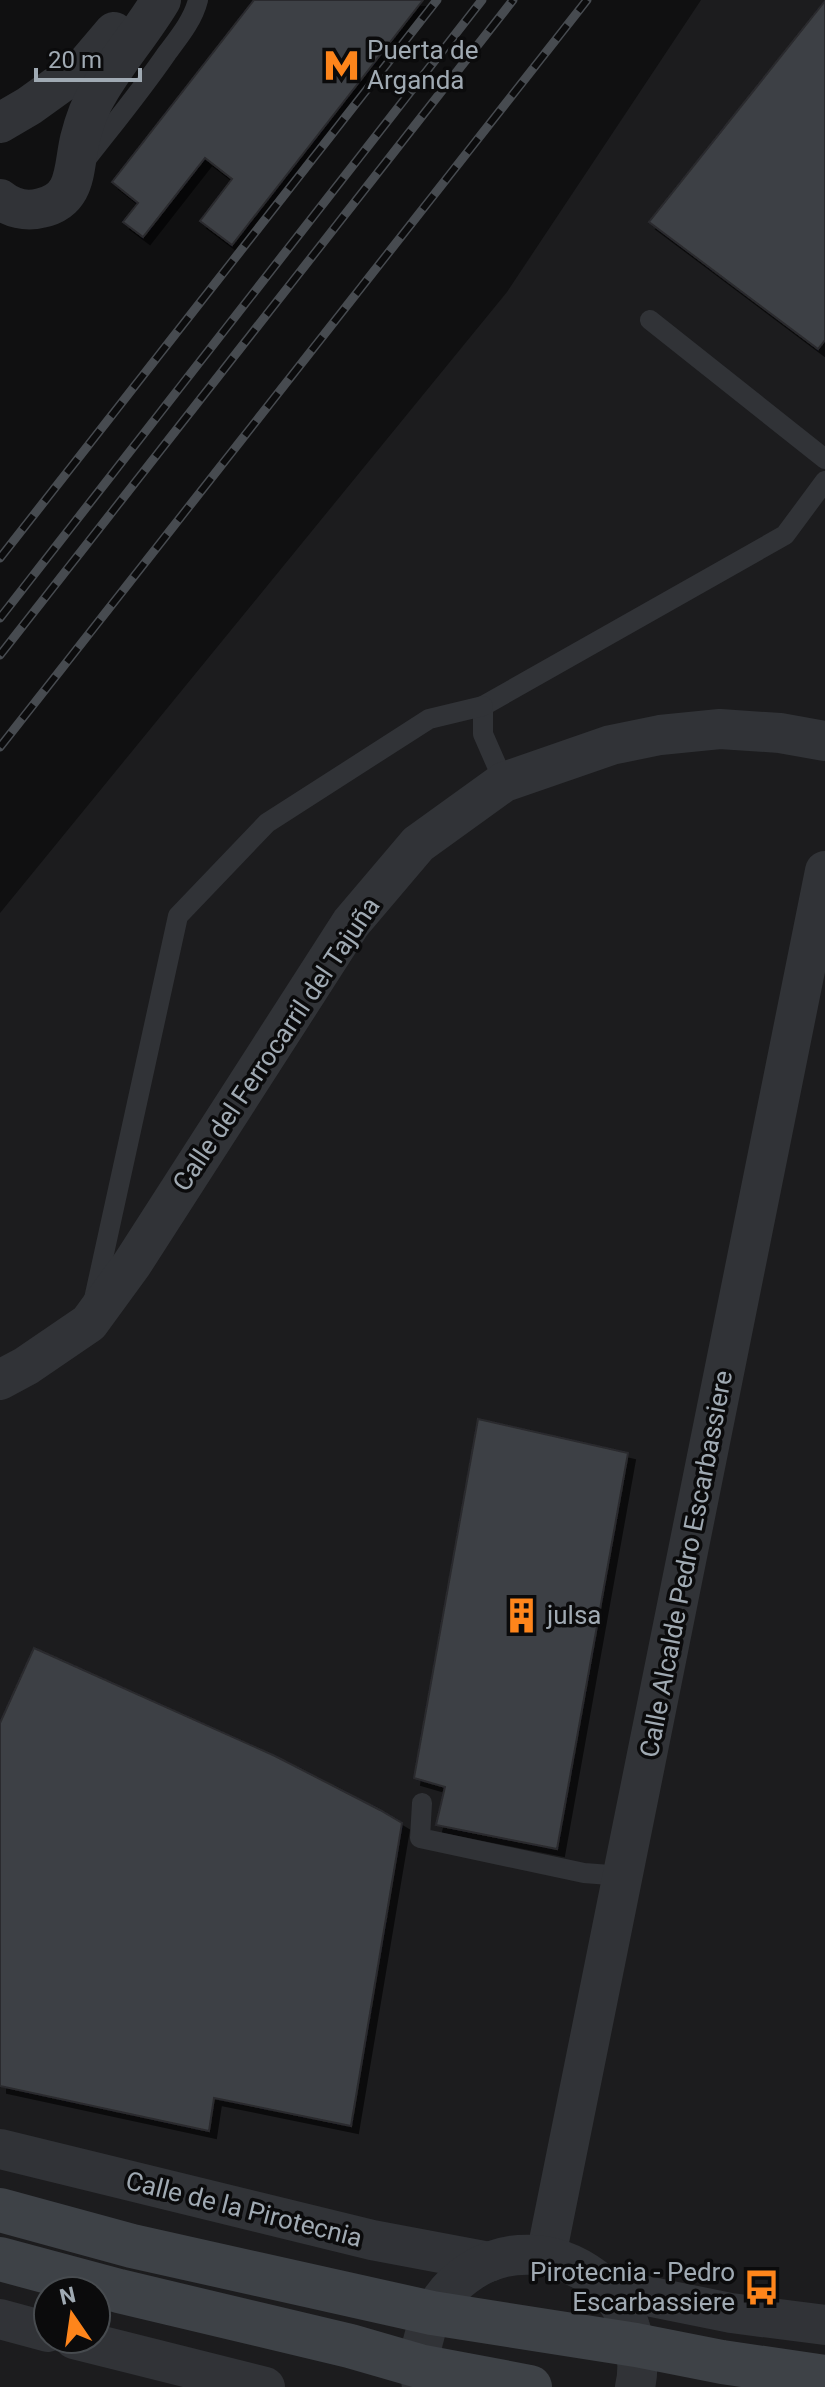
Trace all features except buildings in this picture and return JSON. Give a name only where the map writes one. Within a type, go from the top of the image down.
[{"type":"main road","points":[[0,2210],[132,2246],[432,2313],[636,2366],[722,2362],[825,2377]]},
{"type":"main road","points":[[0,2259],[350,2346],[420,2376],[530,2387]]},
{"type":"street","points":[[0,123],[86,65],[111,37],[131,0]]},
{"type":"street","points":[[0,199],[15,208],[34,210],[49,206],[65,196],[76,171],[86,116],[97,94],[161,0]]},
{"type":"street","name":"Calle del Ferrocarril del Tajuña","points":[[0,1380],[89,1323],[132,1264],[351,923],[418,844],[504,782],[611,745],[660,735],[720,729],[780,733],[825,741]]},
{"type":"street","name":"Calle Alcalde Pedro Escarbassiere","points":[[546,2256],[825,871]]},
{"type":"street","name":"Calle de la Pirotecnia","points":[[0,2149],[372,2240],[489,2262]]},
{"type":"street","name":"Calle de la Pirotecnia","points":[[420,2376],[422,2339],[432,2313],[456,2282],[489,2262],[517,2255],[546,2256],[579,2267],[607,2288],[626,2314],[636,2366]]},
{"type":"street","name":"Calle de la Pirotecnia","points":[[607,2288],[731,2313],[825,2325]]},
{"type":"street","points":[[0,2319],[32,2328]]},
{"type":"street","points":[[112,2349],[265,2387]]},
{"type":"lane","points":[[76,171],[146,84],[181,34],[198,0]]},
{"type":"lane","points":[[650,320],[825,459]]},
{"type":"lane","points":[[89,1323],[178,916],[267,823],[429,719],[483,706],[785,535],[825,481]]},
{"type":"lane","points":[[483,706],[483,734],[504,782]]},
{"type":"lane","points":[[422,1803],[420,1838],[584,1873],[623,1876]]},
{"type":"shaded area","points":[[701,0],[825,0],[825,2387],[0,2387],[0,913],[507,292]]},
{"type":"railway","points":[[0,558],[437,0]]},
{"type":"railway","points":[[0,618],[482,0]]},
{"type":"railway","points":[[0,655],[513,0]]},
{"type":"railway","points":[[0,747],[587,0]]},
{"type":"place","name":"Puerta de Arganda","points":[[341,65]]},
{"type":"place","name":"julsa","points":[[521,1615]]},
{"type":"place","name":"Pirotecnia - Pedro Escarbassiere","points":[[761,2287]]}]
